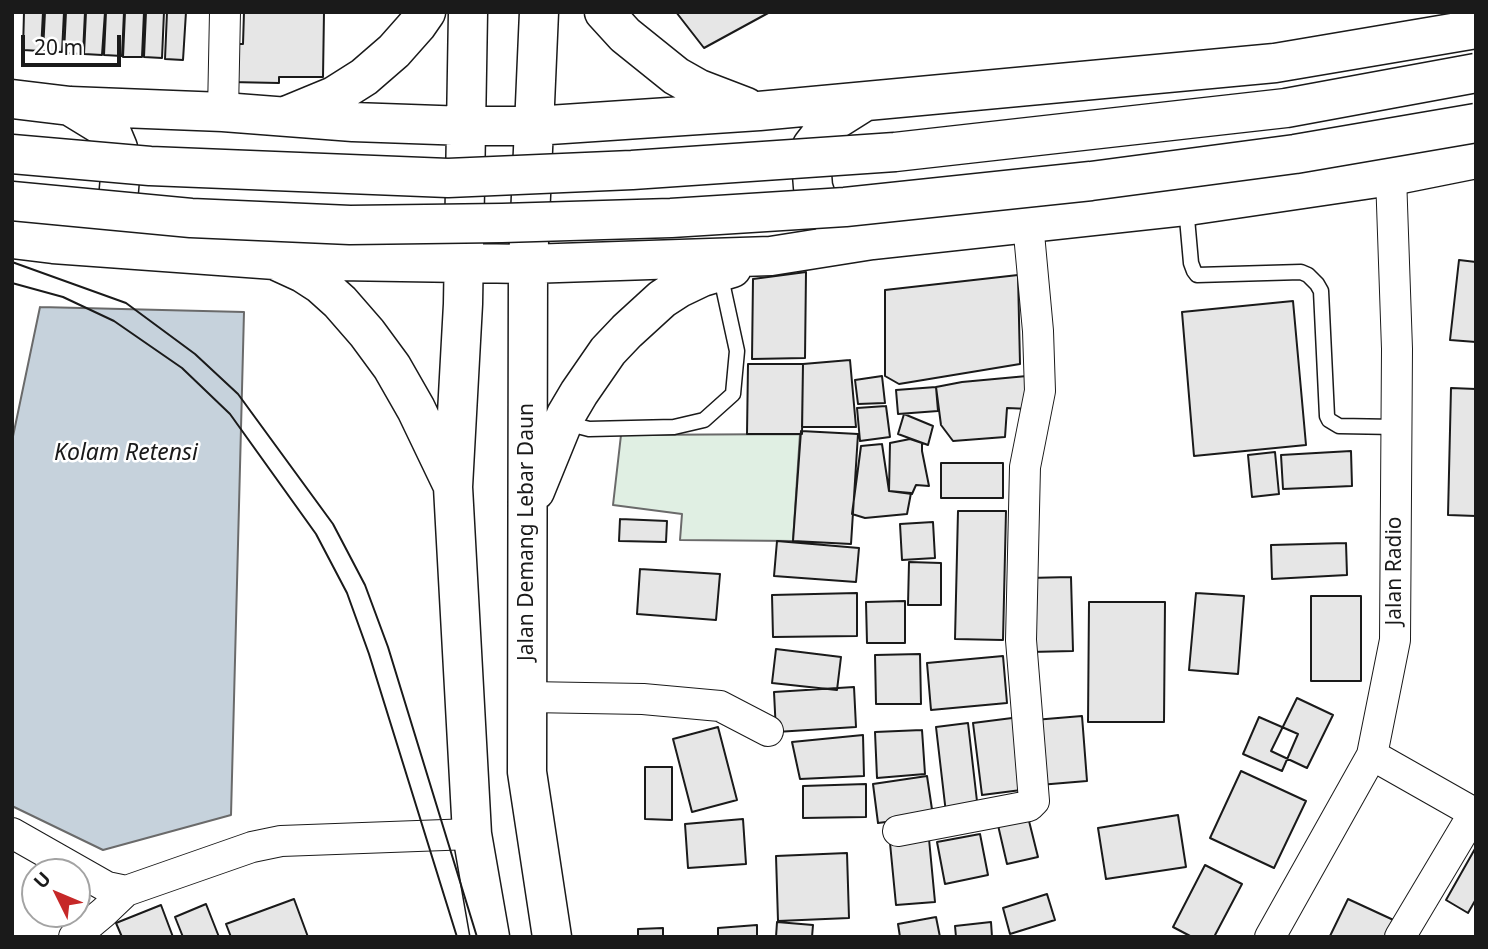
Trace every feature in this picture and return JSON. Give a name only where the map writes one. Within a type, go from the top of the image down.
[{"type":"highway","points":[[283,117],[334,96],[364,77],[394,51],[425,12]]},
{"type":"highway","points":[[468,12],[464,263],[453,487],[472,835],[491,937]]},
{"type":"highway","name":"Jalan Demang Lebar Daun","points":[[539,12],[528,264],[527,772],[552,937]]},
{"type":"highway","points":[[604,12],[625,35],[676,76],[699,89],[759,111]]},
{"type":"highway","points":[[12,99],[70,106],[223,112],[353,122],[534,126],[759,111],[1275,63],[1476,29]]},
{"type":"highway","points":[[12,154],[150,166],[448,178],[632,170],[895,152],[1286,108],[1476,74]]},
{"type":"highway","points":[[864,102],[829,124],[813,146],[811,161],[813,187],[818,202],[827,214],[840,224],[872,240]]},
{"type":"highway","points":[[53,244],[96,226],[118,201],[118,148],[113,136],[106,128],[70,106]]},
{"type":"highway","points":[[12,201],[191,218],[350,225],[671,218],[845,207],[1091,181],[1295,154],[1476,123]]},
{"type":"highway","points":[[526,514],[563,422],[608,351],[662,299],[702,277],[771,257],[872,240],[1186,206],[1391,176],[1476,159]]},
{"type":"highway","points":[[12,239],[275,260],[528,264],[771,257]]},
{"type":"highway","points":[[275,260],[320,284],[367,333],[392,367],[416,409],[453,487]]},
{"type":"street","points":[[223,112],[225,12]]},
{"type":"street","name":"Jalan Radio","points":[[1270,937],[1372,755],[1395,640],[1397,349],[1391,176]]},
{"type":"street","points":[[898,831],[1029,806],[1034,801],[1021,640],[1025,467],[1040,391],[1038,331],[1027,223]]},
{"type":"street","points":[[528,697],[643,699],[720,706],[768,731]]},
{"type":"street","points":[[1372,755],[1475,813],[1400,937]]},
{"type":"street","points":[[12,833],[107,887],[125,891]]},
{"type":"street","points":[[74,937],[125,891],[253,847],[281,841],[472,835]]},
{"type":"lane","points":[[1186,206],[1191,263],[1197,275],[1301,272],[1317,284],[1321,291],[1329,420],[1339,426],[1396,427]]},
{"type":"lane","points":[[563,422],[589,429],[674,427],[704,420],[733,394],[737,351],[720,272]]},
{"type":"green space","points":[[800,434],[793,541],[680,540],[682,514],[613,505],[621,435]]},
{"type":"water","name":"Kolam Retensi","points":[[40,307],[244,312],[231,815],[103,850],[12,806],[12,441]]},
{"type":"building","points":[[24,12],[43,12],[41,51],[23,50]]},
{"type":"building","points":[[45,12],[64,12],[62,52],[43,51]]},
{"type":"building","points":[[66,12],[85,12],[83,54],[64,53]]},
{"type":"building","points":[[86,12],[105,12],[102,55],[84,54]]},
{"type":"building","points":[[106,12],[124,12],[122,56],[104,55]]},
{"type":"building","points":[[125,12],[144,12],[142,57],[123,57]]},
{"type":"building","points":[[146,12],[164,12],[162,58],[144,57]]},
{"type":"building","points":[[167,12],[186,12],[183,60],[165,59]]},
{"type":"building","points":[[244,12],[324,12],[323,77],[279,77],[279,83],[230,82],[231,44],[243,44]]},
{"type":"building","points":[[676,12],[770,12],[704,48]]},
{"type":"building","points":[[1459,260],[1476,262],[1476,342],[1450,340]]},
{"type":"building","points":[[806,272],[805,358],[752,359],[753,279]]},
{"type":"building","points":[[1018,275],[1020,364],[899,384],[885,376],[885,290]]},
{"type":"building","points":[[1293,301],[1306,445],[1194,456],[1182,312]]},
{"type":"building","points":[[850,360],[856,427],[802,427],[803,364]]},
{"type":"building","points":[[748,364],[803,364],[802,434],[747,434]]},
{"type":"building","points":[[882,376],[885,403],[858,404],[855,380]]},
{"type":"building","points":[[1027,376],[1030,409],[1007,408],[1005,437],[953,441],[941,425],[936,387]]},
{"type":"building","points":[[936,387],[938,411],[898,414],[896,390]]},
{"type":"building","points":[[1451,388],[1476,389],[1476,516],[1448,515]]},
{"type":"building","points":[[886,406],[890,437],[860,441],[857,408]]},
{"type":"building","points":[[904,414],[933,426],[928,445],[898,434]]},
{"type":"building","points":[[801,431],[858,434],[851,544],[793,541]]},
{"type":"building","points":[[910,439],[922,443],[929,486],[916,485],[912,494],[889,491],[890,443]]},
{"type":"building","points":[[882,444],[889,491],[911,493],[907,514],[865,518],[852,514],[861,446]]},
{"type":"building","points":[[1351,451],[1352,486],[1283,489],[1281,455]]},
{"type":"building","points":[[1275,452],[1279,494],[1252,497],[1248,455]]},
{"type":"building","points":[[941,463],[1003,463],[1003,498],[941,498]]},
{"type":"building","points":[[958,511],[1006,511],[1003,640],[955,639]]},
{"type":"building","points":[[620,519],[667,521],[666,542],[619,541]]},
{"type":"building","points":[[933,522],[935,558],[902,560],[900,524]]},
{"type":"building","points":[[777,541],[859,548],[856,582],[774,576]]},
{"type":"building","points":[[1346,543],[1347,575],[1272,579],[1271,545]]},
{"type":"building","points":[[909,562],[941,563],[941,605],[908,605]]},
{"type":"building","points":[[640,569],[720,574],[716,620],[637,614]]},
{"type":"building","points":[[1071,577],[1073,651],[1030,652],[1028,578]]},
{"type":"building","points":[[857,593],[857,636],[773,637],[772,595]]},
{"type":"building","points":[[1196,593],[1244,596],[1238,674],[1189,670]]},
{"type":"building","points":[[1311,596],[1361,596],[1361,681],[1311,681]]},
{"type":"building","points":[[905,601],[905,643],[867,643],[866,602]]},
{"type":"building","points":[[1089,602],[1165,602],[1164,722],[1088,722]]},
{"type":"building","points":[[776,649],[841,657],[837,690],[772,683]]},
{"type":"building","points":[[920,654],[921,704],[876,704],[875,655]]},
{"type":"building","points":[[1003,656],[1007,703],[931,710],[927,663]]},
{"type":"building","points":[[854,687],[856,727],[776,732],[774,692]]},
{"type":"building","points":[[1297,698],[1333,715],[1307,768],[1271,751]]},
{"type":"building","points":[[1082,716],[1087,781],[1039,785],[1034,720]]},
{"type":"building","points":[[1020,717],[1029,789],[982,795],[973,723]]},
{"type":"building","points":[[1259,717],[1298,734],[1282,771],[1243,754]]},
{"type":"building","points":[[968,723],[978,810],[946,813],[936,727]]},
{"type":"building","points":[[718,727],[737,800],[692,812],[673,739]]},
{"type":"building","points":[[922,730],[925,774],[877,778],[875,732]]},
{"type":"building","points":[[863,735],[864,776],[800,779],[792,742]]},
{"type":"building","points":[[645,767],[672,767],[672,820],[645,819]]},
{"type":"building","points":[[1241,771],[1306,801],[1274,868],[1210,838]]},
{"type":"building","points":[[927,776],[933,816],[878,823],[873,784]]},
{"type":"building","points":[[866,784],[866,817],[803,818],[803,786]]},
{"type":"building","points":[[1027,813],[1038,857],[1007,864],[997,821]]},
{"type":"building","points":[[1178,815],[1186,867],[1106,879],[1098,828]]},
{"type":"building","points":[[743,819],[746,864],[688,868],[685,824]]},
{"type":"building","points":[[980,834],[988,875],[945,884],[937,842]]},
{"type":"building","points":[[929,839],[935,902],[896,905],[890,843]]},
{"type":"building","points":[[1476,847],[1476,899],[1468,913],[1446,900]]},
{"type":"building","points":[[847,853],[849,918],[778,921],[776,856]]},
{"type":"building","points":[[1205,865],[1242,884],[1214,937],[1192,937],[1173,927]]},
{"type":"building","points":[[1047,894],[1055,920],[1010,934],[1003,908]]},
{"type":"building","points":[[294,899],[308,937],[231,937],[226,924]]},
{"type":"building","points":[[1348,899],[1400,923],[1393,937],[1330,936]]},
{"type":"building","points":[[206,904],[219,937],[183,937],[175,917]]},
{"type":"building","points":[[161,905],[173,937],[122,937],[116,923]]},
{"type":"building","points":[[936,917],[940,937],[900,937],[898,924]]},
{"type":"building","points":[[777,922],[813,925],[812,937],[776,937]]},
{"type":"building","points":[[991,922],[992,937],[956,937],[955,926]]},
{"type":"building","points":[[757,925],[757,937],[718,937],[718,928]]},
{"type":"building","points":[[663,928],[663,937],[638,937],[638,929]]},
{"type":"tram line","points":[[12,262],[126,303],[195,354],[238,394],[333,524],[365,585],[388,647],[477,937]]},
{"type":"tram line","points":[[12,283],[63,297],[114,321],[182,368],[230,414],[316,534],[347,593],[369,654],[457,937]]}]
